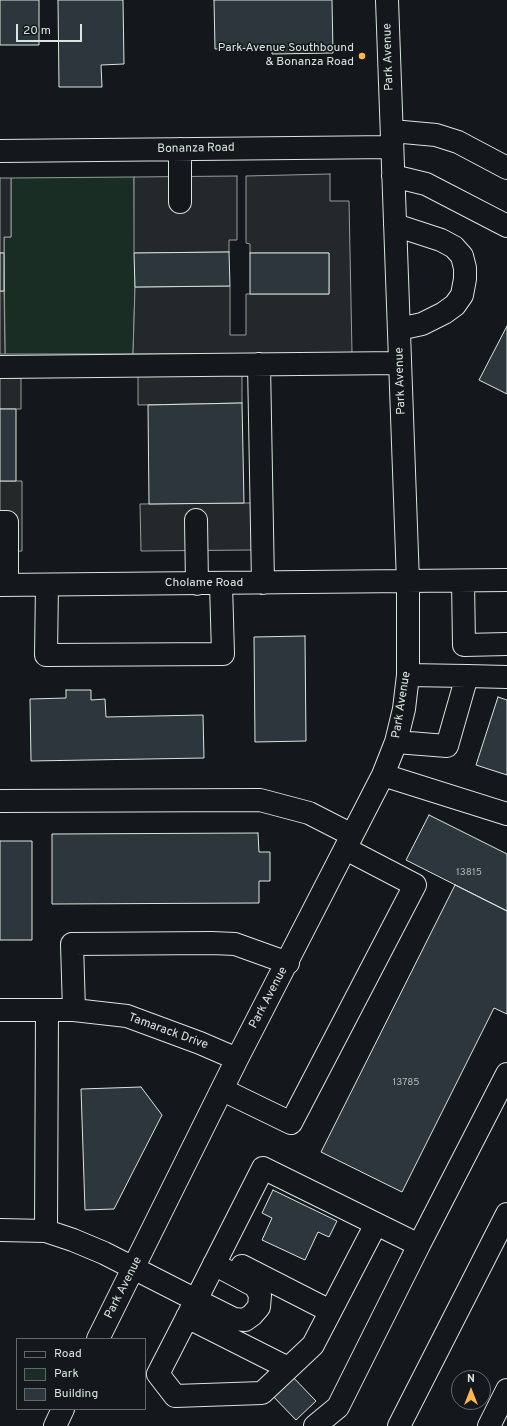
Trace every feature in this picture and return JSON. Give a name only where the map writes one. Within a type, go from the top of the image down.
[{"type":"main road","name":"Park Avenue","points":[[99,1338],[223,1090],[237,1059],[288,963],[383,774],[396,742],[404,709],[408,675],[408,582],[387,0]]},
{"type":"main road","name":"Bonanza Road","points":[[0,151],[180,150],[392,139],[436,135],[458,142],[507,168]]},
{"type":"main road","points":[[180,150],[180,202]]},
{"type":"main road","points":[[393,176],[426,184],[507,226]]},
{"type":"main road","points":[[396,224],[441,240],[454,247],[462,256],[466,279],[462,295],[455,305],[444,313],[422,324],[399,329]]},
{"type":"main road","points":[[0,366],[400,363]]},
{"type":"main road","points":[[259,364],[263,583]]},
{"type":"main road","points":[[196,520],[197,584]]},
{"type":"main road","points":[[0,522],[7,522],[3,585]]},
{"type":"main road","name":"Cholame Road","points":[[3,585],[507,580]]},
{"type":"main road","points":[[463,581],[464,645],[507,644]]},
{"type":"main road","points":[[47,585],[46,655],[223,654],[221,584]]},
{"type":"main road","points":[[408,675],[507,677]]},
{"type":"main road","points":[[396,742],[447,746],[467,676]]},
{"type":"main road","points":[[383,774],[507,814]]},
{"type":"main road","points":[[0,800],[260,800],[309,813],[349,842],[415,885],[291,1123],[223,1090]]},
{"type":"main road","points":[[74,1010],[72,944],[235,944],[288,963]]},
{"type":"main road","name":"Tamarack Drive","points":[[0,1010],[74,1010],[127,1016],[200,1043],[237,1059]]},
{"type":"main road","points":[[46,1231],[47,1010]]},
{"type":"main road","points":[[315,1426],[338,1407],[507,1074]]},
{"type":"main road","points":[[376,1224],[313,1345],[262,1393],[175,1396],[158,1374],[263,1168],[419,1245]]},
{"type":"main road","points":[[399,1426],[507,1214]]},
{"type":"main road","points":[[0,1230],[46,1231],[104,1253],[134,1268],[191,1308],[288,1368]]},
{"type":"main road","points":[[191,1308],[234,1319],[245,1320],[259,1307],[260,1295],[255,1286],[216,1259]]},
{"type":"main road","points":[[216,1259],[252,1272],[330,1311]]},
{"type":"main road","points":[[489,1426],[507,1390]]},
{"type":"main road","points":[[55,1426],[63,1410]]},
{"type":"green space","points":[[134,177],[135,287],[133,354],[5,354],[4,237],[11,237],[11,178]]},
{"type":"shaded area","points":[[330,174],[330,201],[349,201],[352,353],[133,354],[135,287],[230,286],[230,335],[246,335],[246,294],[329,294],[329,253],[250,253],[250,244],[246,243],[246,176]]},
{"type":"shaded area","points":[[237,176],[237,240],[229,240],[229,252],[134,253],[134,177]]},
{"type":"shaded area","points":[[0,178],[11,178],[11,237],[4,237],[4,253],[0,253]]},
{"type":"shaded area","points":[[0,291],[4,291],[5,354],[0,354]]},
{"type":"shaded area","points":[[138,374],[242,374],[242,403],[138,405]]},
{"type":"shaded area","points":[[0,378],[21,378],[21,409],[0,409]]},
{"type":"shaded area","points":[[0,481],[22,481],[22,551],[0,552]]},
{"type":"shaded area","points":[[251,503],[252,550],[141,551],[140,504]]},
{"type":"building","points":[[0,0],[39,0],[39,45],[0,45]]},
{"type":"building","points":[[58,0],[123,0],[124,64],[101,65],[102,87],[59,87]]},
{"type":"building","points":[[214,0],[332,0],[333,53],[272,54],[272,48],[215,49]]},
{"type":"building","points":[[229,252],[230,286],[135,287],[134,253]]},
{"type":"building","points":[[0,253],[4,253],[4,291],[0,291]]},
{"type":"building","points":[[250,253],[329,253],[329,294],[250,294]]},
{"type":"building","points":[[507,326],[507,394],[479,380]]},
{"type":"building","points":[[242,403],[244,503],[149,504],[148,405]]},
{"type":"building","points":[[0,409],[16,409],[16,481],[0,481]]},
{"type":"building","points":[[305,636],[306,741],[255,742],[254,637]]},
{"type":"building","points":[[66,690],[91,690],[91,700],[105,699],[106,717],[203,715],[204,758],[31,761],[30,699],[66,698]]},
{"type":"building","points":[[498,697],[507,700],[507,775],[476,765]]},
{"type":"building","points":[[429,815],[507,854],[507,911],[406,860]]},
{"type":"building","points":[[258,833],[259,852],[270,852],[270,881],[259,881],[259,903],[52,904],[52,834]]},
{"type":"building","points":[[0,841],[32,841],[32,940],[0,940]]},
{"type":"building","points":[[455,885],[507,911],[507,1014],[494,1008],[402,1192],[321,1152]]},
{"type":"building","points":[[141,1087],[162,1115],[114,1209],[85,1210],[81,1089]]},
{"type":"building","points":[[273,1190],[337,1221],[329,1237],[318,1232],[305,1260],[262,1240],[272,1218],[262,1213]]},
{"type":"building","points":[[288,1372],[316,1401],[296,1420],[268,1391]]},
{"type":"place","name":"Park Avenue Southbound & Bonanza Road","points":[[362,56]]}]
